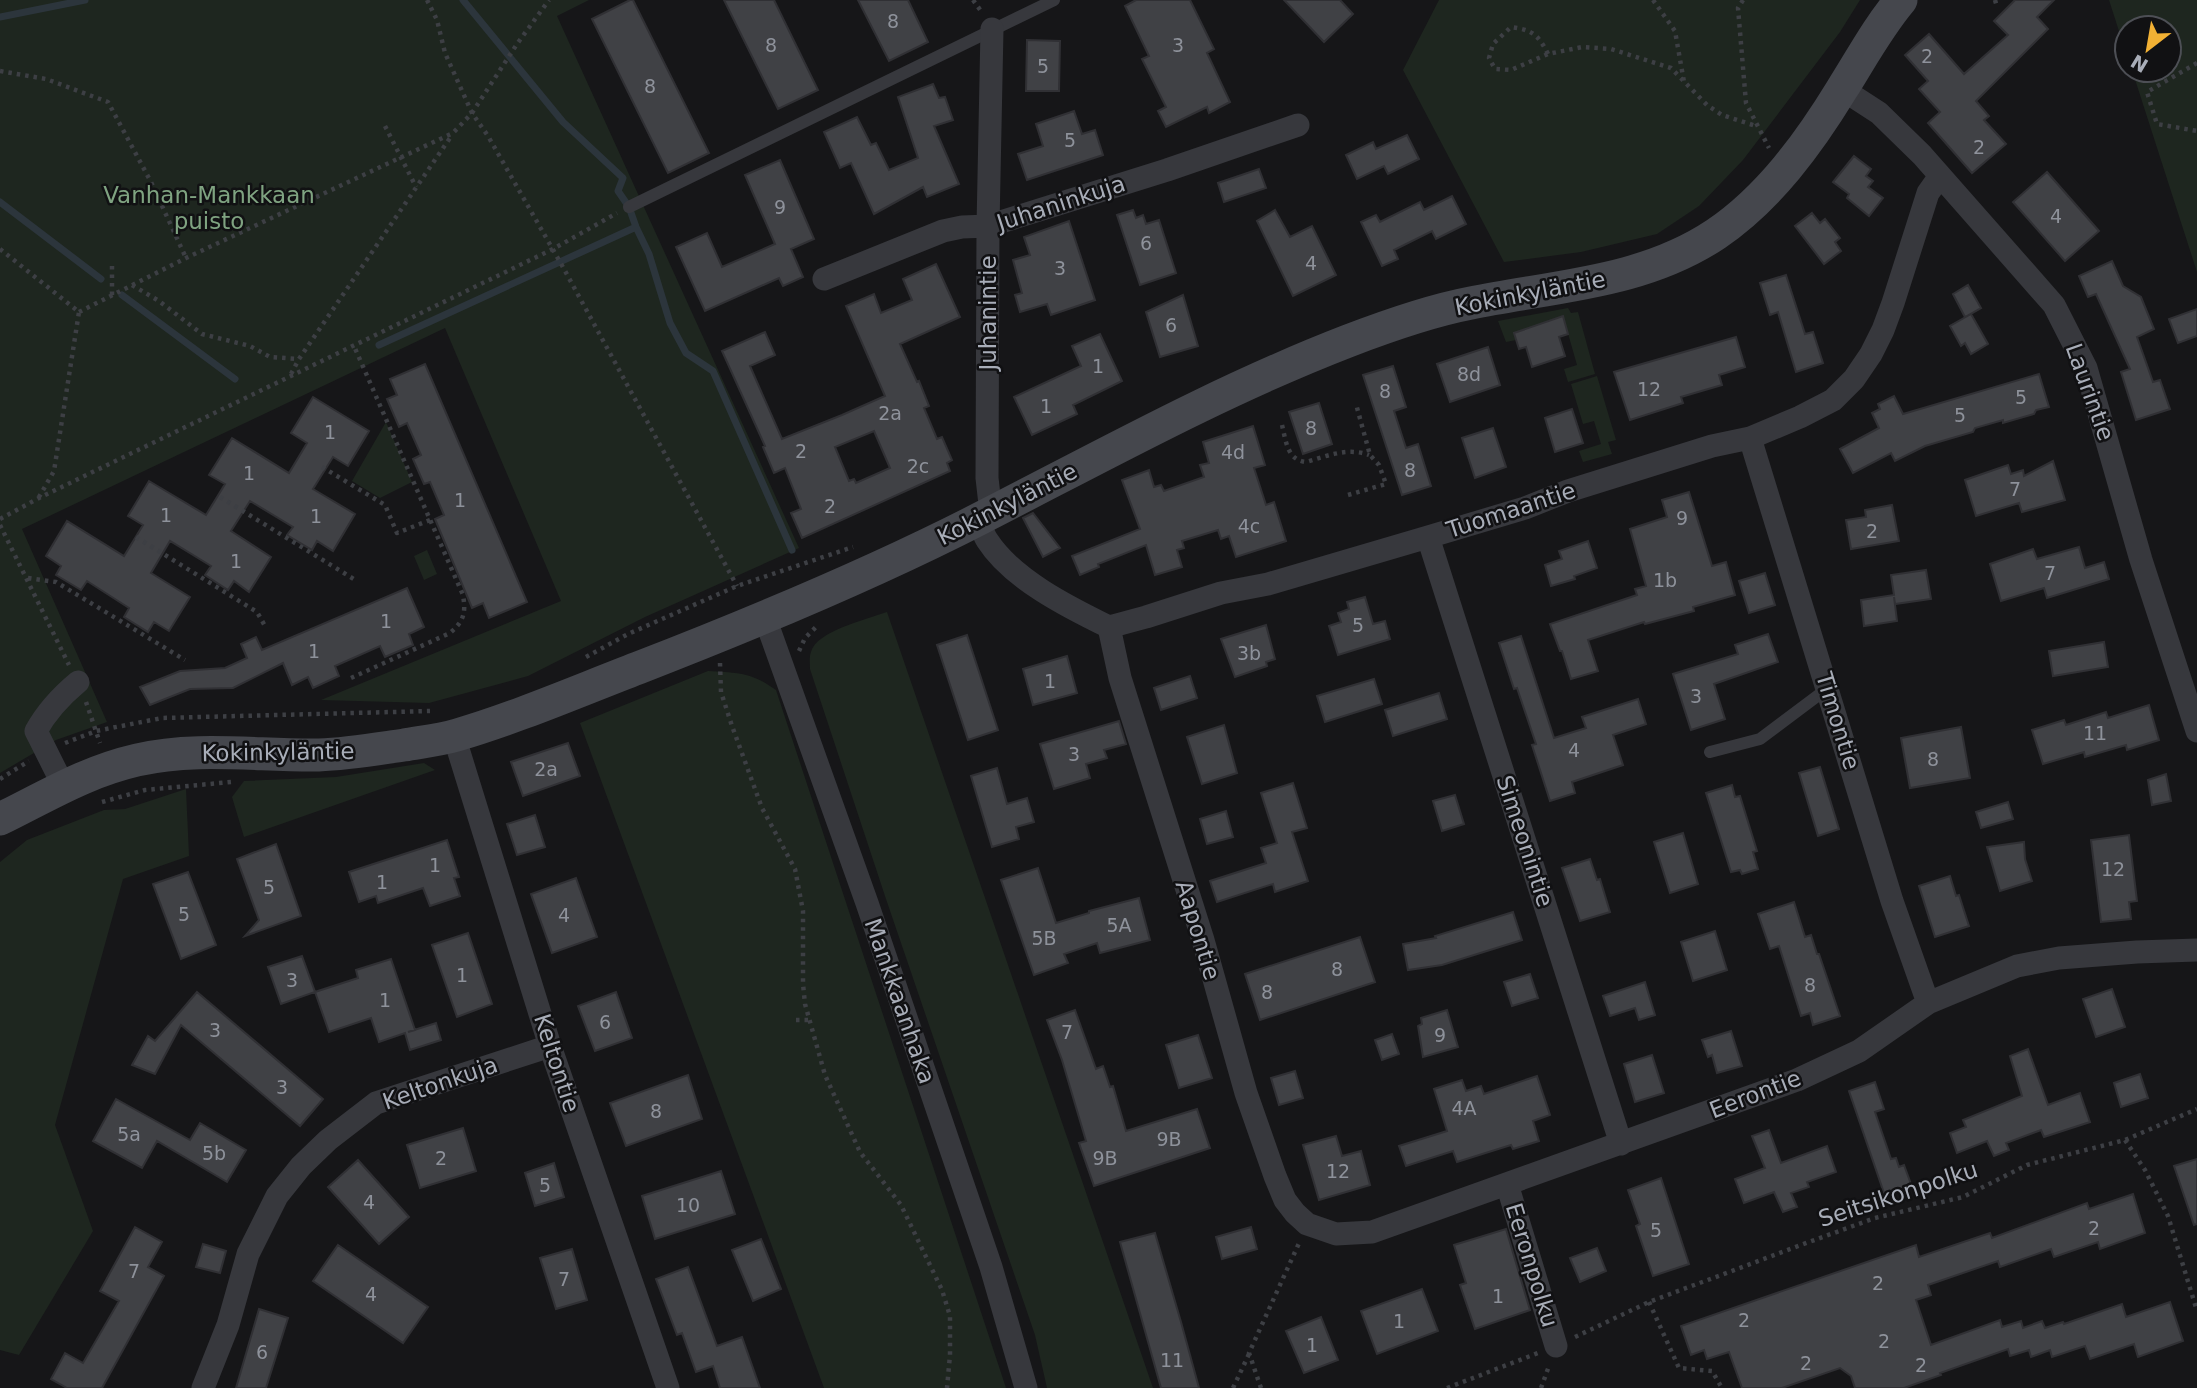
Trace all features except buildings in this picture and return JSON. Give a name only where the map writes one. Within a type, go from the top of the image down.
[{"type":"main road","name":"Kokinkyläntie","points":[[1,820],[63,785],[107,768],[141,759],[185,753],[323,755],[374,750],[445,723],[544,704],[765,618],[985,516],[1210,401],[1346,341],[1412,318],[1467,303],[1586,284],[1649,268],[1695,247],[1717,233],[1761,195],[1816,130],[1881,26],[1901,0]]},
{"type":"street","name":"Juhanintie","points":[[985,516],[992,29]]},
{"type":"street","name":"Laurintie","points":[[1842,89],[1879,113],[1940,176],[2054,305],[2086,368],[2141,560],[2197,731]]},
{"type":"street","name":"Juhaninkuja","points":[[824,279],[943,231],[988,226],[1167,170],[1298,125]]},
{"type":"street","name":"Tuomaantie","points":[[1109,627],[1221,593],[1268,584],[1428,537],[1525,508],[1568,491],[1659,462],[1750,438],[1833,400],[1854,379],[1883,330],[1928,193],[1940,176]]},
{"type":"street","name":"Timontie","points":[[1750,438],[1892,901],[1928,1003]]},
{"type":"street","points":[[985,516],[986,538],[997,554],[1057,599],[1109,627]]},
{"type":"street","name":"Simeonintie","points":[[1428,537],[1621,1144]]},
{"type":"street","name":"Mankkaanhaka","points":[[765,618],[783,663],[991,1267],[1026,1388]]},
{"type":"street","name":"Aapontie","points":[[1109,627],[1120,678],[1203,940],[1247,1093],[1285,1200],[1307,1224]]},
{"type":"street","points":[[63,785],[37,732],[45,715],[60,697],[78,682]]},
{"type":"street","name":"Keltontie","points":[[445,723],[550,1046],[668,1388]]},
{"type":"street","name":"Eerontie","points":[[1307,1224],[1336,1234],[1372,1232],[1621,1144],[1797,1080],[1859,1051],[1928,1003],[2017,966],[2045,960],[2197,950]]},
{"type":"street","name":"Keltonkuja","points":[[203,1388],[228,1325],[248,1254],[278,1196],[301,1166],[328,1140],[376,1102],[550,1046]]},
{"type":"street","name":"Eeronpolku","points":[[1507,1184],[1556,1346]]},
{"type":"lane","points":[[629,207],[1054,0]]},
{"type":"lane","points":[[1710,752],[1760,739],[1828,688]]},
{"type":"path","points":[[427,0],[437,20],[444,53],[472,113],[565,269],[737,586]]},
{"type":"path","points":[[291,375],[299,359],[416,187],[453,134],[472,113],[517,44],[550,0]]},
{"type":"path","points":[[1653,0],[1675,31],[1684,82]]},
{"type":"path","points":[[1743,0],[1738,8],[1746,103],[1770,148]]},
{"type":"path","points":[[1996,0],[1997,7]]},
{"type":"path","points":[[1548,54],[1541,41],[1529,30],[1511,27],[1493,44],[1489,58],[1495,69],[1511,70],[1548,54],[1582,47],[1611,49],[1671,68],[1707,105],[1722,115],[1756,126]]},
{"type":"path","points":[[2197,63],[2147,92],[2157,124],[2197,131]]},
{"type":"path","points":[[0,71],[46,79],[108,102],[151,182],[186,258]]},
{"type":"path","points":[[385,126],[416,187]]},
{"type":"path","points":[[79,312],[186,258],[453,134]]},
{"type":"path","points":[[0,519],[553,249],[629,207]]},
{"type":"path","points":[[0,248],[79,312]]},
{"type":"path","points":[[111,295],[112,263]]},
{"type":"path","points":[[132,285],[159,301],[202,334],[250,346],[270,357],[299,359]]},
{"type":"path","points":[[39,498],[54,471],[79,312]]},
{"type":"path","points":[[351,678],[450,633],[465,616],[463,595],[354,346]]},
{"type":"path","points":[[1348,495],[1386,484],[1379,465],[1370,455],[1356,404]]},
{"type":"path","points":[[1282,425],[1289,450],[1299,461],[1306,462],[1346,452],[1359,451],[1370,455]]},
{"type":"path","points":[[322,467],[385,505],[397,533],[430,520]]},
{"type":"path","points":[[220,497],[357,581]]},
{"type":"path","points":[[0,525],[78,682],[103,753]]},
{"type":"path","points":[[136,537],[257,612],[265,626]]},
{"type":"path","points":[[576,662],[628,634],[737,586],[853,547]]},
{"type":"path","points":[[27,578],[56,582],[186,660]]},
{"type":"path","points":[[783,663],[797,656],[805,638],[813,628],[822,624]]},
{"type":"path","points":[[720,659],[722,692],[732,726],[762,808],[794,869],[803,911],[805,1004],[825,1075],[859,1152],[901,1205],[942,1290],[950,1316],[947,1388]]},
{"type":"path","points":[[0,779],[46,751],[96,731],[162,719],[445,723]]},
{"type":"path","points":[[796,1020],[810,1020]]},
{"type":"path","name":"Seitsikonpolku","points":[[1722,1388],[1712,1371],[1679,1368],[1649,1302],[1875,1218],[1963,1197],[2027,1165],[2125,1140],[2197,1109]]},
{"type":"path","points":[[2125,1140],[2145,1170],[2168,1216],[2187,1271],[2197,1311]]},
{"type":"path","points":[[1233,1388],[1307,1224]]},
{"type":"path","points":[[1249,1353],[1261,1388]]},
{"type":"green space","name":"Vanhan-Mankkaan puisto","points":[[0,0],[589,0],[557,16],[799,548],[645,617],[528,676],[429,703],[321,700],[561,601],[445,328],[22,529],[107,722],[56,740],[0,773]]},
{"type":"green space","points":[[1439,0],[1860,0],[1840,32],[1743,160],[1699,206],[1657,234],[1581,252],[1504,262],[1403,70]]},
{"type":"green space","points":[[2109,0],[2197,0],[2197,272],[2137,84],[2183,84],[2183,14],[2114,14]]},
{"type":"green space","points":[[1568,308],[1571,313],[1578,312],[1595,374],[1568,382],[1564,369],[1577,365],[1563,316],[1514,333],[1516,340],[1506,342],[1498,321]]},
{"type":"green space","points":[[1597,376],[1616,440],[1608,442],[1612,454],[1583,462],[1579,451],[1601,444],[1594,421],[1583,424],[1571,384]]},
{"type":"green space","points":[[386,422],[412,482],[380,498],[352,481]]},
{"type":"green space","points":[[427,550],[437,574],[424,580],[414,556]]},
{"type":"green space","points":[[887,612],[1153,1388],[1047,1388],[1035,1335],[810,669],[811,652],[822,638]]},
{"type":"green space","points":[[708,671],[744,674],[776,690],[1006,1388],[824,1388],[580,723]]},
{"type":"green space","points":[[424,763],[435,770],[244,837],[232,797],[244,781],[336,777]]},
{"type":"green space","points":[[186,789],[189,856],[123,879],[55,1125],[93,1231],[19,1355],[0,1350],[0,862],[27,840],[104,810],[125,809]]},
{"type":"waterway","points":[[0,17],[85,0]]},
{"type":"waterway","points":[[463,0],[563,122],[623,178],[618,191],[629,207],[649,254],[670,323],[686,353],[713,371],[792,550]]},
{"type":"waterway","points":[[0,202],[101,279]]},
{"type":"waterway","points":[[379,345],[636,227]]},
{"type":"waterway","points":[[122,295],[235,379]]}]
